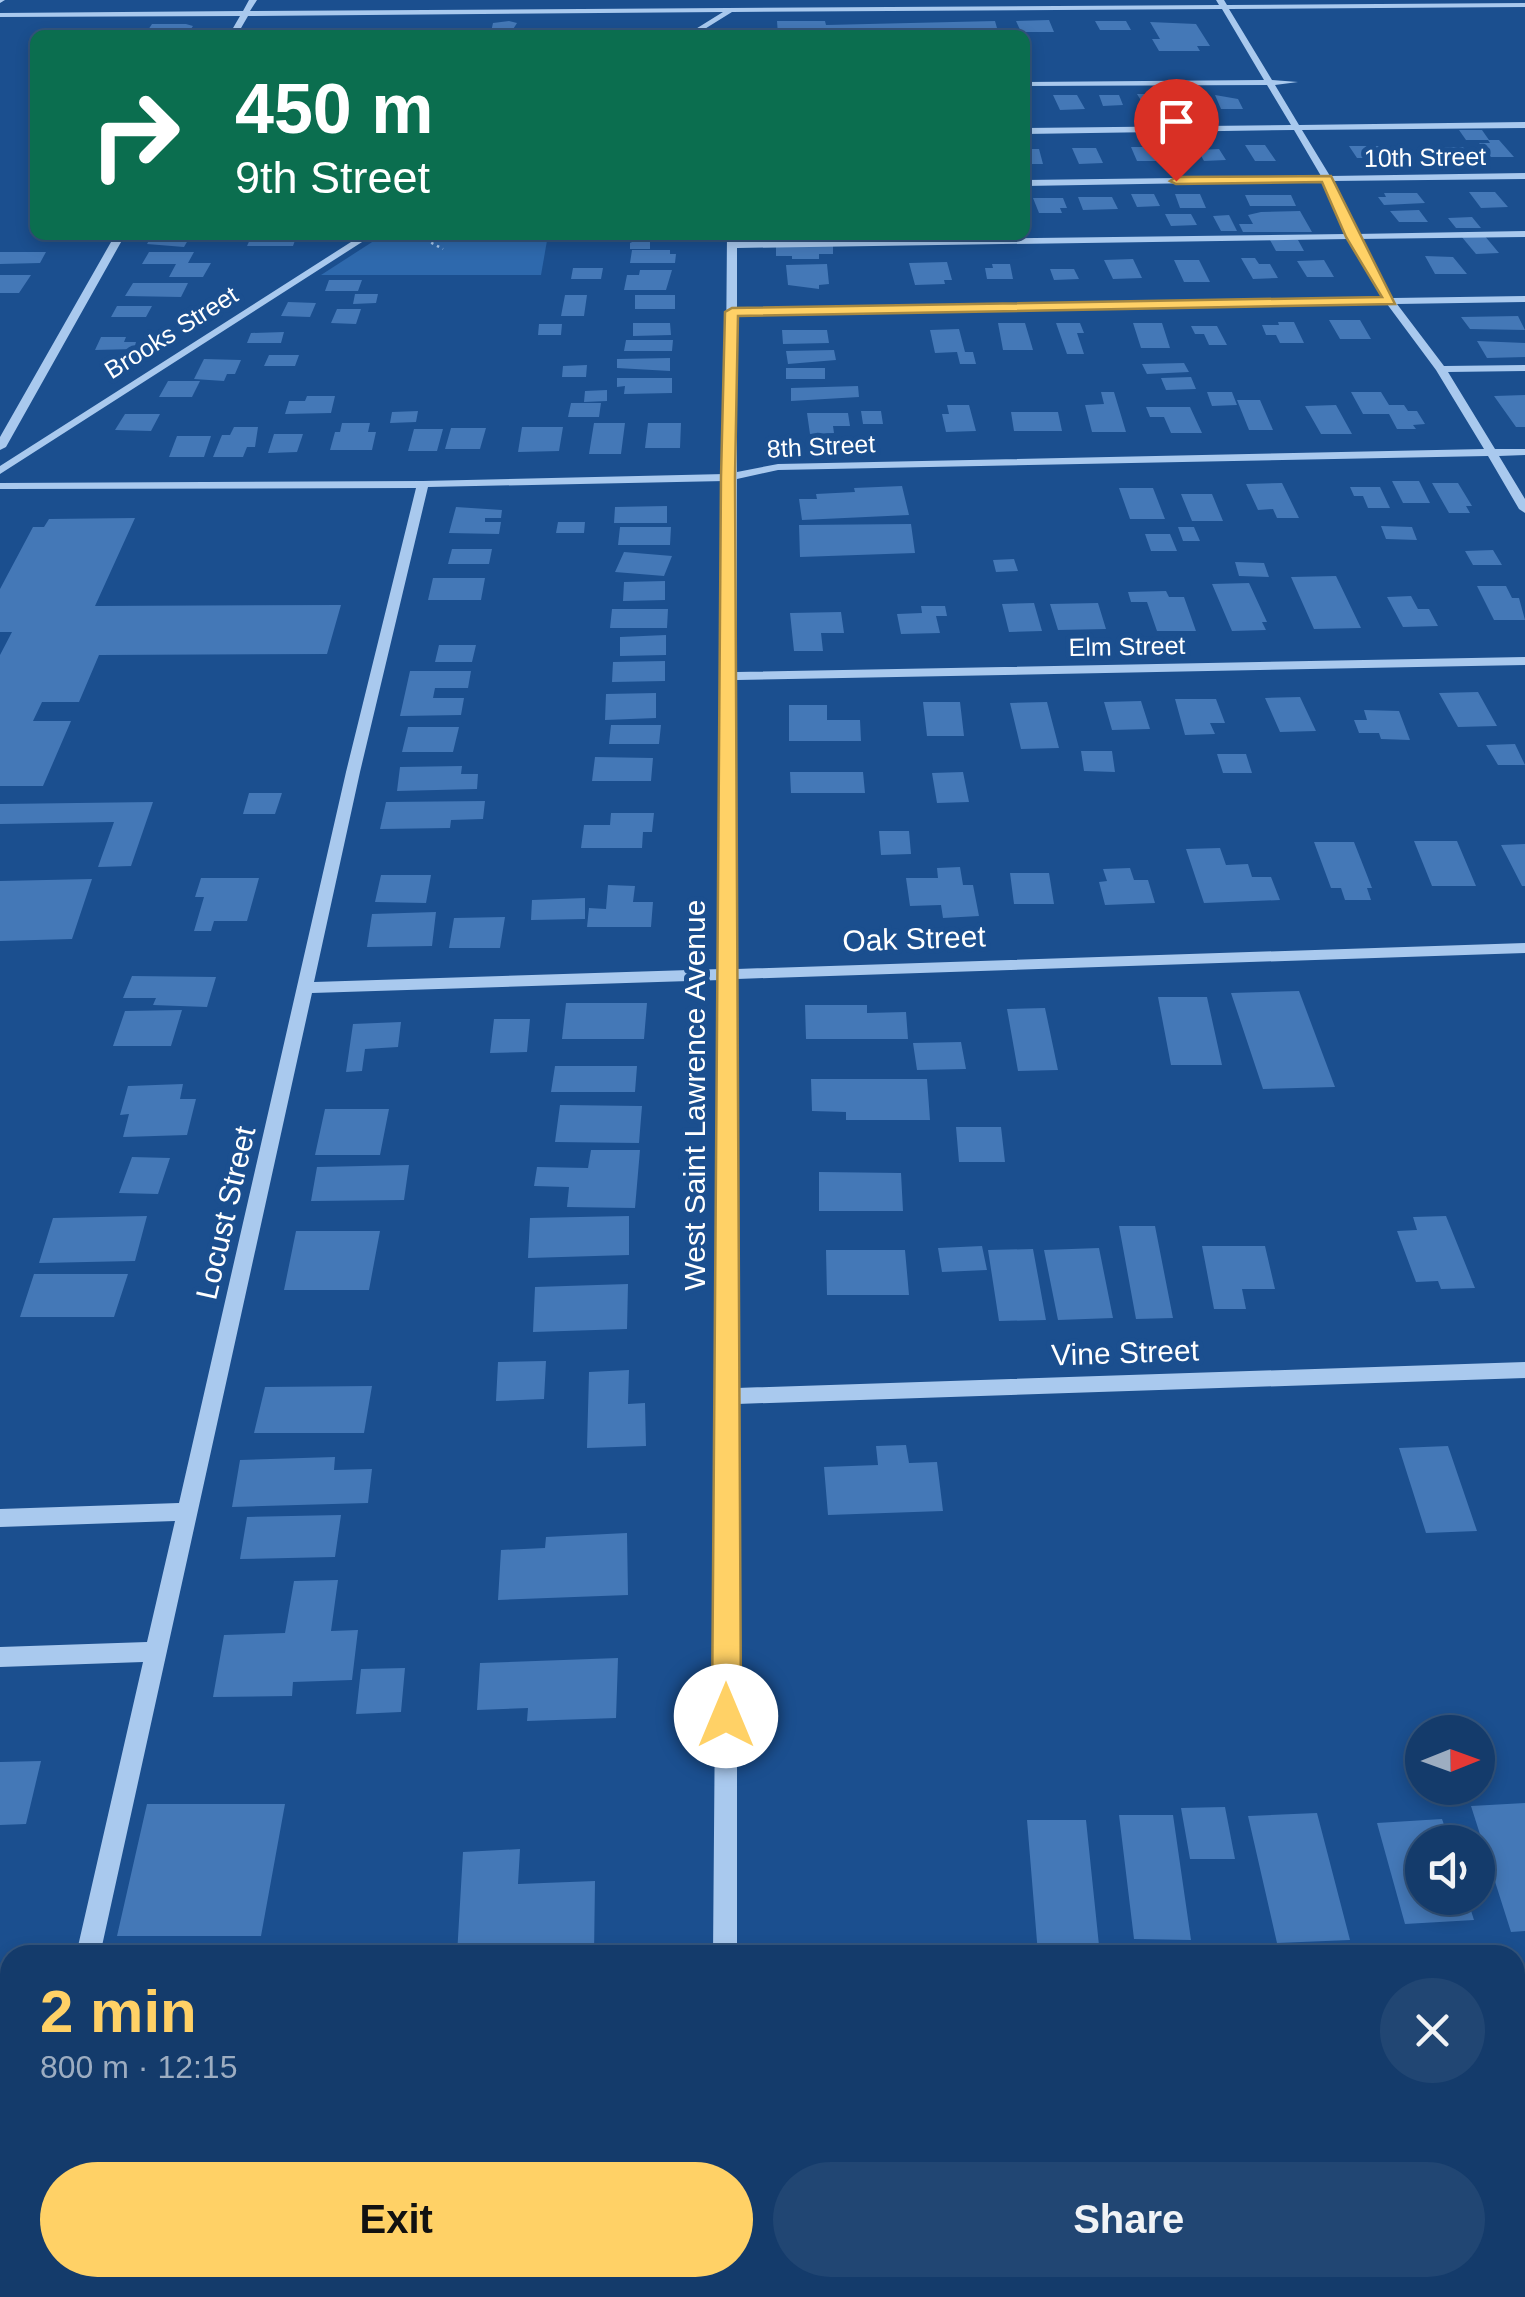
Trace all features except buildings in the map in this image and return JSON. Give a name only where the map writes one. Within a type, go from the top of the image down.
[{"type":"street","points":[[236,30],[252,0]]},
{"type":"street","points":[[473,13],[478,0]]},
{"type":"street","points":[[730,0],[730,23]]},
{"type":"street","points":[[1223,4],[1326,178],[1352,237],[1390,301],[1441,369],[1525,509]]},
{"type":"street","points":[[0,15],[1525,5]]},
{"type":"street","points":[[698,30],[730,11]]},
{"type":"street","points":[[1030,84],[1294,82]]},
{"type":"street","points":[[1030,131],[1525,125]]},
{"type":"street","name":"10th Street","points":[[1030,183],[1525,176]]},
{"type":"street","points":[[1030,239],[1525,234]]},
{"type":"street","points":[[0,447],[117,240]]},
{"type":"street","name":"Brooks Street","points":[[0,471],[360,240]]},
{"type":"street","name":"West Saint Lawrence Avenue","points":[[725,1945],[728,477],[732,240]]},
{"type":"street","points":[[732,312],[1525,299]]},
{"type":"street","points":[[1441,369],[1525,368]]},
{"type":"street","name":"8th Street","points":[[0,486],[423,484],[728,477],[778,467],[1525,452]]},
{"type":"street","name":"Locust Street","points":[[90,1945],[304,988],[423,484]]},
{"type":"street","name":"Elm Street","points":[[730,676],[1525,661]]},
{"type":"street","name":"Oak Street","points":[[304,988],[1525,948]]},
{"type":"street","name":"Vine Street","points":[[728,1396],[1525,1370]]},
{"type":"street","points":[[0,1518],[188,1512]]},
{"type":"street","points":[[0,1657],[157,1652]]},
{"type":"path","points":[[426,240],[443,249]]},
{"type":"shaded area","points":[[375,240],[547,240],[541,275],[321,275]]},
{"type":"route","points":[[726,1716],[728,477],[732,312],[1390,301],[1352,237],[1326,178],[1176,181]]}]
